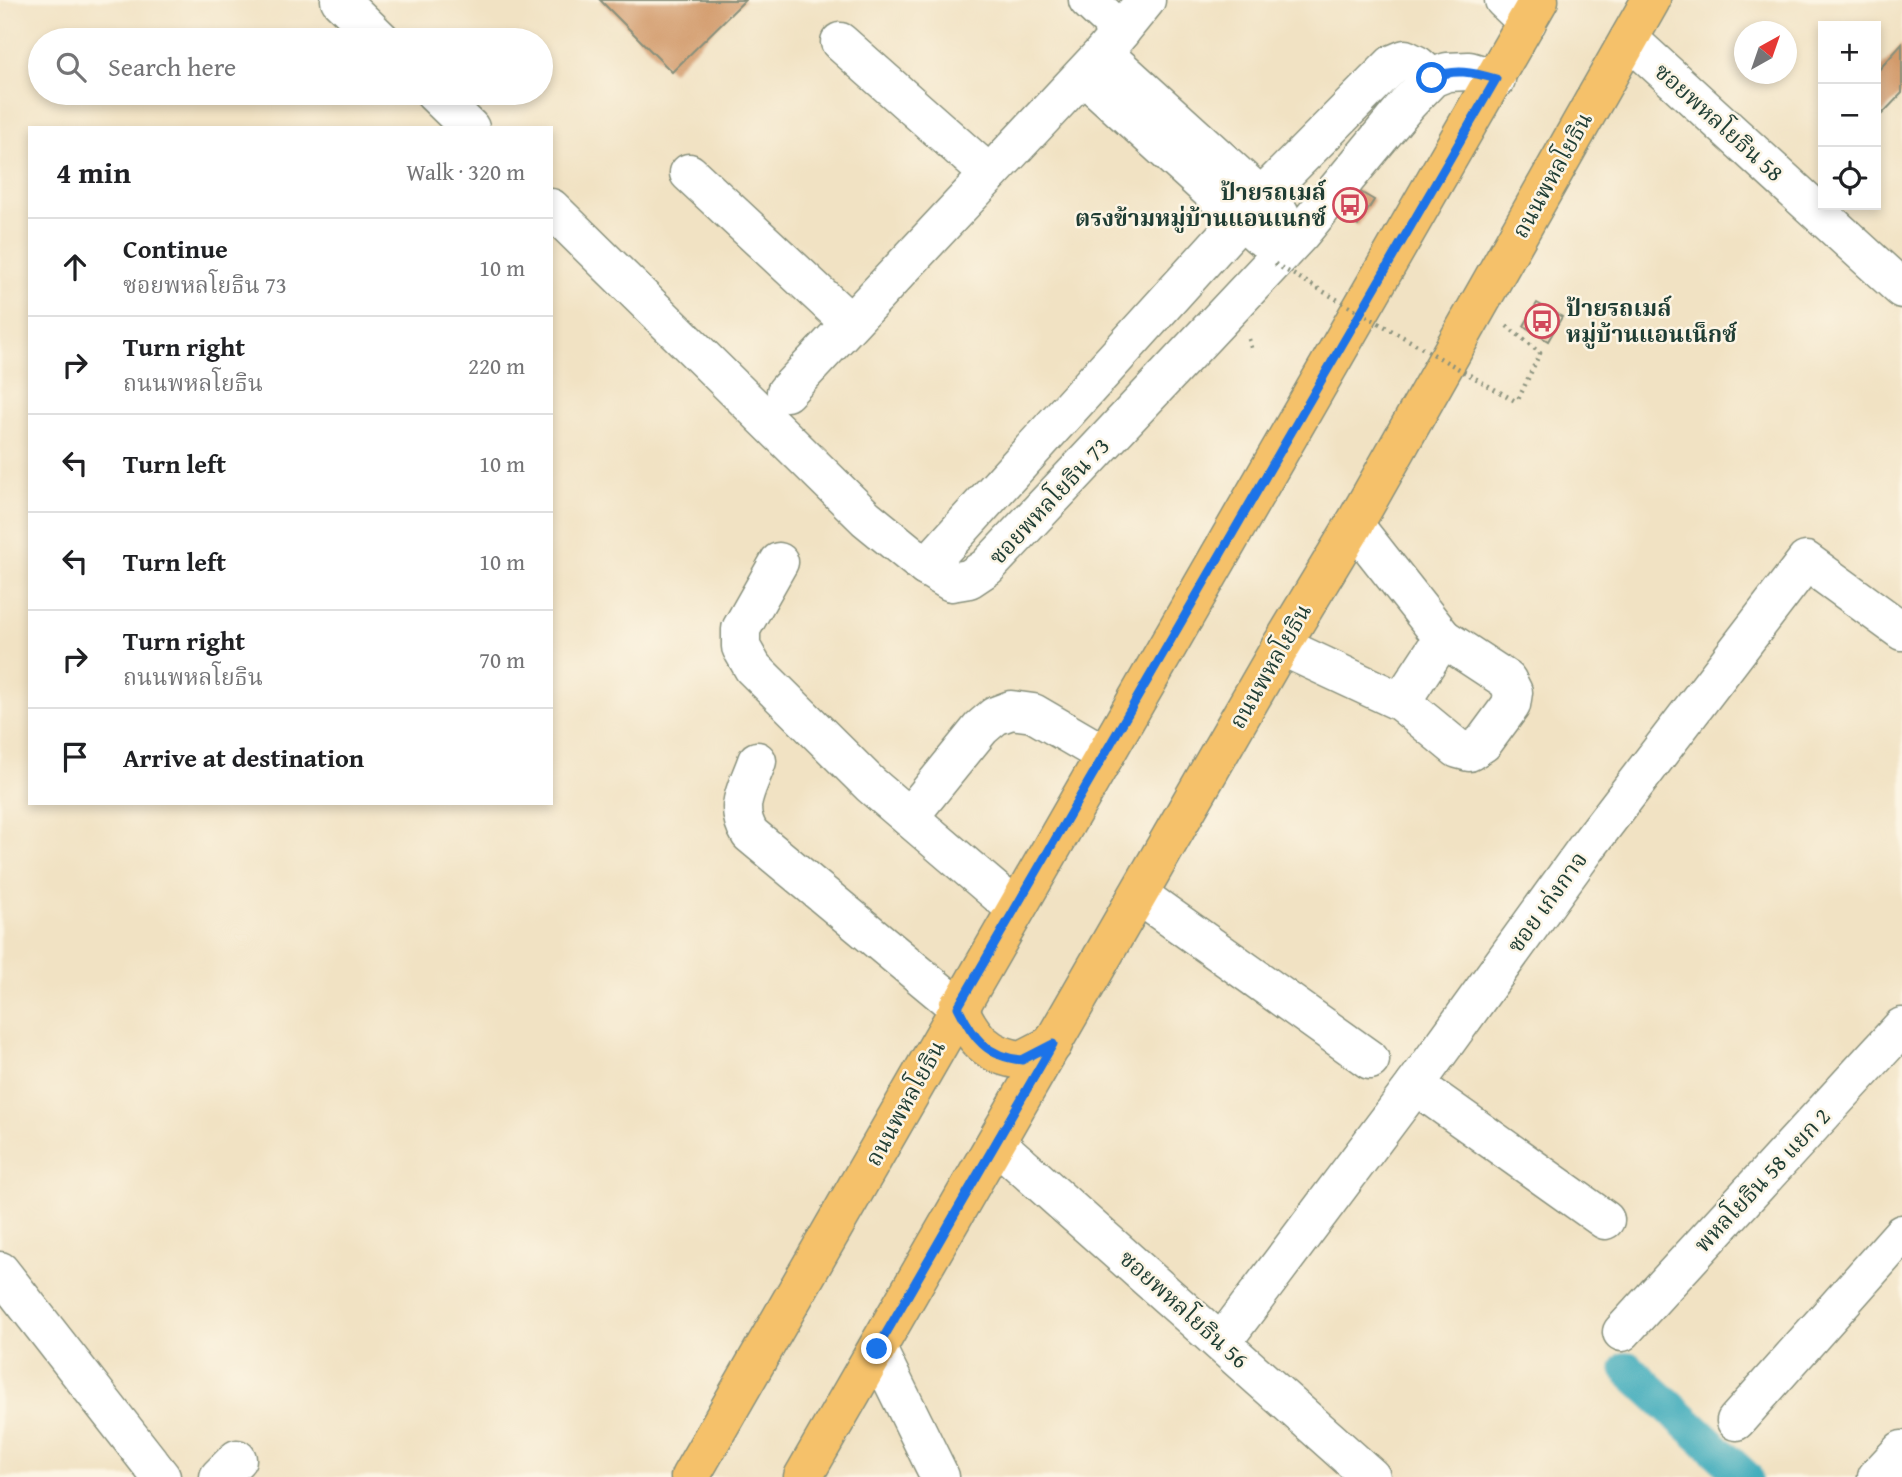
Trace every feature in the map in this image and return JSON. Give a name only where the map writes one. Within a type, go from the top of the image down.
[{"type":"main road","name":"ถนนพหลโยธิน","points":[[803,1477],[1281,646],[1354,525],[1651,0]]},
{"type":"main road","name":"ถนนพหลโยธิน","points":[[690,1477],[958,1007],[1496,79],[1523,7]]},
{"type":"main road","points":[[958,1007],[974,1038],[990,1053],[1022,1060],[1053,1044]]},
{"type":"street","points":[[340,0],[369,28]]},
{"type":"street","points":[[1088,0],[1102,53],[1251,208],[1285,250]]},
{"type":"street","points":[[786,391],[1102,53],[1146,0]]},
{"type":"street","name":"ซอยพหลโยธิน 58","points":[[1629,39],[1902,289]]},
{"type":"street","points":[[840,42],[989,174]]},
{"type":"street","points":[[926,568],[1251,208],[1393,64],[1405,59],[1432,78],[1447,72],[1469,71],[1496,79]]},
{"type":"street","name":"ซอยพหลโยธิน 73","points":[[553,210],[866,518],[926,568],[951,582],[969,579],[987,567],[1285,250],[1432,78]]},
{"type":"street","points":[[446,105],[468,126]]},
{"type":"street","points":[[689,173],[849,321]]},
{"type":"street","points":[[1281,646],[1401,702],[1458,749],[1469,752],[1483,743],[1511,705],[1513,692],[1507,680],[1443,638],[1354,525]]},
{"type":"street","name":"ซอย เก่งกาจ","points":[[1222,1342],[1415,1085],[1590,843],[1806,561],[1902,631]]},
{"type":"street","points":[[779,562],[741,629],[741,647],[753,668],[871,785],[1016,909]]},
{"type":"street","points":[[1401,702],[1443,638]]},
{"type":"street","points":[[909,817],[981,728],[995,716],[1011,710],[1033,713],[1105,755]]},
{"type":"street","points":[[757,761],[741,803],[741,819],[750,834],[958,1007]]},
{"type":"street","points":[[1139,895],[1370,1060]]},
{"type":"street","name":"พหลโยธิน 58 แยก 2","points":[[1622,1332],[1902,1027]]},
{"type":"street","points":[[1415,1085],[1605,1220]]},
{"type":"street","name":"ซอยพหลโยธิน 56","points":[[996,1143],[1371,1477]]},
{"type":"street","points":[[1736,1421],[1902,1234]]},
{"type":"street","points":[[0,1271],[161,1477]]},
{"type":"street","points":[[877,1349],[940,1477]]},
{"type":"street","points":[[1877,1477],[1902,1450]]},
{"type":"path","points":[[1285,250],[1517,402],[1540,352],[1479,304]]},
{"type":"building","points":[[600,0],[745,0],[672,72]]},
{"type":"building","points":[[1902,44],[1902,93],[1882,114],[1881,113],[1881,67]]},
{"type":"building","points":[[1345,183],[1374,200],[1358,226],[1330,209]]},
{"type":"building","points":[[1537,303],[1562,317],[1548,341],[1524,326]]},
{"type":"waterway","points":[[1628,1369],[1745,1477]]},
{"type":"place","name":"ป้ายรถเมล์ ตรงข้ามหมู่บ้านแอนเนกซ์","points":[[1350,205]]},
{"type":"place","name":"ป้ายรถเมล์ หมู่บ้านแอนเน็กซ์","points":[[1542,321]]},
{"type":"route","points":[[877,1349],[1053,1044],[1022,1060],[1006,1059],[990,1053],[974,1038],[958,1007],[1496,79],[1469,71],[1447,72],[1432,78]]}]
